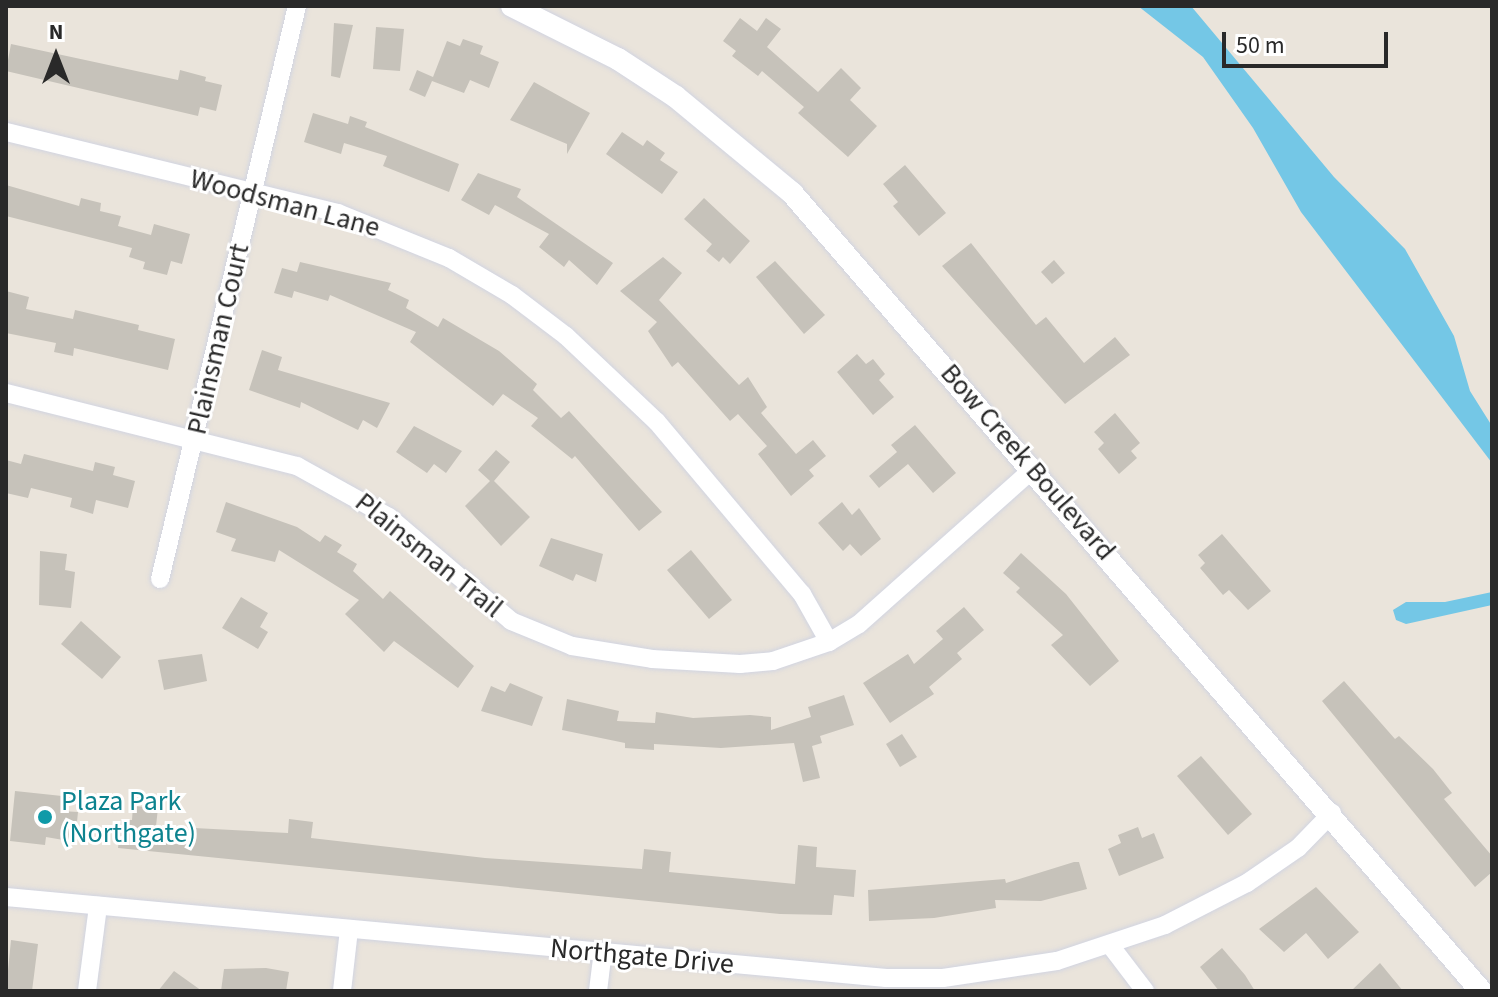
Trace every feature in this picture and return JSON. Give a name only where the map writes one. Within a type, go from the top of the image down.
[{"type":"street","name":"Plainsman Court","points":[[160,579],[297,6]]},
{"type":"street","name":"Bow Creek Boulevard","points":[[512,6],[618,59],[731,138],[792,193],[1332,813],[1481,991]]},
{"type":"street","name":"Woodsman Lane","points":[[6,132],[338,213],[436,252],[512,295],[566,336],[657,422],[802,594],[829,642]]},
{"type":"street","name":"Plainsman Trail","points":[[6,393],[297,466],[345,489],[389,517],[481,600],[511,621],[572,646],[652,659],[740,664],[773,661],[829,642],[859,624],[1033,469]]},
{"type":"street","name":"Northgate Drive","points":[[6,897],[886,978],[943,978],[1043,964],[1165,925],[1247,883],[1298,848],[1332,813]]},
{"type":"street","points":[[87,991],[98,906]]},
{"type":"street","points":[[342,991],[349,930]]},
{"type":"street","points":[[1110,945],[1145,991]]},
{"type":"street","points":[[598,991],[603,953]]},
{"type":"water","points":[[1138,6],[1191,6],[1334,177],[1405,249],[1454,336],[1470,391],[1492,426],[1492,463],[1301,212],[1253,128],[1203,57]]},
{"type":"water","points":[[1492,592],[1492,605],[1406,624],[1396,620],[1393,610],[1406,602],[1445,602]]},
{"type":"building","points":[[740,18],[757,31],[766,18],[781,29],[767,47],[818,92],[841,68],[861,88],[850,100],[877,126],[848,157],[798,113],[804,107],[762,71],[758,76],[732,56],[736,51],[723,41]]},
{"type":"building","points":[[334,23],[353,25],[340,78],[331,76]]},
{"type":"building","points":[[376,27],[404,29],[400,71],[373,69]]},
{"type":"building","points":[[463,39],[483,46],[480,54],[499,62],[489,88],[470,80],[464,93],[432,81],[425,97],[409,90],[417,70],[433,77],[447,41],[460,46]]},
{"type":"building","points":[[11,44],[178,80],[180,70],[206,77],[205,81],[222,85],[216,111],[200,107],[198,116],[6,71]]},
{"type":"building","points":[[534,82],[590,113],[567,154],[567,144],[510,120]]},
{"type":"building","points":[[313,113],[348,124],[350,116],[367,122],[365,127],[459,164],[449,192],[383,166],[387,156],[344,143],[341,154],[304,142]]},
{"type":"building","points":[[622,132],[643,146],[647,140],[665,153],[660,160],[678,172],[662,194],[606,154]]},
{"type":"building","points":[[905,165],[946,213],[919,236],[893,206],[898,202],[883,184]]},
{"type":"building","points":[[478,173],[521,189],[517,197],[613,263],[597,285],[569,260],[564,267],[539,247],[549,234],[495,205],[489,215],[461,200]]},
{"type":"building","points":[[6,185],[79,206],[81,198],[101,203],[100,211],[121,216],[118,226],[151,235],[154,224],[190,234],[182,264],[171,261],[167,275],[143,269],[145,262],[129,257],[132,248],[6,216]]},
{"type":"building","points":[[704,198],[750,241],[730,264],[723,257],[719,262],[706,251],[712,244],[684,219]]},
{"type":"building","points":[[971,243],[1036,325],[1046,317],[1084,363],[1115,337],[1130,355],[1065,404],[942,266]]},
{"type":"building","points":[[663,257],[682,273],[659,300],[739,385],[748,377],[767,407],[761,413],[796,454],[813,440],[826,456],[809,470],[814,476],[791,496],[758,454],[767,446],[738,414],[730,421],[678,362],[672,367],[648,331],[657,322],[620,291]]},
{"type":"building","points":[[1054,260],[1065,273],[1052,284],[1041,272]]},
{"type":"building","points":[[775,261],[825,315],[804,334],[756,277]]},
{"type":"building","points":[[300,262],[391,283],[388,290],[409,300],[406,308],[438,327],[443,318],[499,351],[537,384],[533,390],[561,418],[569,411],[662,512],[639,531],[575,456],[572,459],[531,426],[538,418],[503,394],[493,406],[410,342],[416,332],[330,295],[328,301],[294,291],[292,298],[274,293],[282,268],[297,272]]},
{"type":"building","points":[[6,291],[29,297],[26,309],[73,319],[75,310],[139,325],[138,330],[175,339],[168,370],[74,348],[73,356],[54,352],[56,343],[6,333]]},
{"type":"building","points":[[262,350],[282,357],[278,370],[390,403],[377,428],[363,420],[358,430],[301,402],[300,408],[249,390]]},
{"type":"building","points":[[857,354],[866,364],[873,359],[885,374],[879,380],[894,397],[873,415],[837,372]]},
{"type":"building","points":[[1115,413],[1140,443],[1131,451],[1137,458],[1119,474],[1098,449],[1104,443],[1094,432]]},
{"type":"building","points":[[915,425],[956,473],[933,493],[908,464],[879,488],[869,476],[897,452],[891,445]]},
{"type":"building","points":[[414,426],[462,451],[446,473],[434,464],[427,473],[396,452]]},
{"type":"building","points":[[496,450],[510,462],[494,481],[530,517],[501,546],[465,506],[490,481],[478,470]]},
{"type":"building","points":[[24,454],[93,471],[95,462],[115,467],[113,475],[135,481],[128,508],[96,500],[93,514],[70,507],[72,498],[31,488],[28,498],[6,493],[6,460],[21,464]]},
{"type":"building","points":[[226,502],[297,527],[320,542],[325,535],[342,545],[337,552],[357,564],[353,571],[383,599],[390,591],[474,666],[458,688],[394,641],[384,652],[345,614],[359,600],[279,550],[275,562],[231,551],[236,539],[216,532]]},
{"type":"building","points":[[842,502],[852,515],[859,508],[881,539],[861,556],[850,544],[843,551],[818,523]]},
{"type":"building","points":[[1222,534],[1271,591],[1248,610],[1229,590],[1223,595],[1200,568],[1205,563],[1198,555]]},
{"type":"building","points":[[551,538],[603,554],[596,582],[576,574],[573,581],[539,566]]},
{"type":"building","points":[[691,550],[732,600],[709,619],[667,570]]},
{"type":"building","points":[[40,551],[67,554],[65,570],[75,572],[71,608],[39,605]]},
{"type":"building","points":[[1021,553],[1066,594],[1119,661],[1090,686],[1051,645],[1063,635],[1016,592],[1020,588],[1003,573]]},
{"type":"building","points":[[241,597],[268,613],[260,627],[268,632],[258,649],[222,628]]},
{"type":"building","points":[[964,607],[984,630],[957,653],[962,659],[929,687],[934,694],[890,723],[863,683],[908,654],[914,664],[943,639],[936,631]]},
{"type":"building","points":[[81,621],[121,657],[102,679],[61,644]]},
{"type":"building","points":[[202,654],[207,681],[164,690],[158,660]]},
{"type":"building","points":[[1344,681],[1395,739],[1399,736],[1433,769],[1452,793],[1444,799],[1492,856],[1492,872],[1475,887],[1322,701]]},
{"type":"building","points":[[510,683],[543,697],[532,726],[481,711],[491,686],[505,692]]},
{"type":"building","points":[[844,695],[854,725],[820,736],[822,743],[812,746],[820,778],[803,782],[794,743],[721,748],[654,744],[654,750],[625,748],[625,743],[562,730],[567,699],[619,711],[617,721],[655,723],[656,712],[693,718],[750,715],[771,717],[771,730],[811,717],[808,707]]},
{"type":"building","points":[[902,734],[917,757],[900,767],[886,744]]},
{"type":"building","points":[[1201,756],[1252,814],[1228,835],[1177,776]]},
{"type":"building","name":"Plaza Park (Northgate)","points":[[15,791],[62,796],[61,811],[78,812],[75,842],[46,837],[45,845],[10,841]]},
{"type":"building","points":[[133,806],[158,808],[156,826],[288,833],[289,819],[313,822],[311,838],[485,858],[642,869],[644,849],[671,852],[669,872],[795,884],[798,845],[817,847],[816,867],[856,870],[854,897],[834,895],[832,915],[780,914],[118,848],[121,820],[132,820]]},
{"type":"building","points":[[1138,827],[1142,838],[1154,833],[1164,858],[1119,876],[1108,849],[1121,843],[1118,835]]},
{"type":"building","points":[[1079,862],[1087,889],[1041,901],[995,900],[996,908],[934,918],[869,921],[868,890],[1005,879],[1006,883]]},
{"type":"building","points":[[1316,887],[1359,932],[1328,959],[1306,933],[1284,952],[1259,929]]},
{"type":"building","points":[[11,940],[38,944],[32,991],[6,991]]},
{"type":"building","points":[[1222,948],[1255,991],[1219,991],[1200,967]]},
{"type":"building","points":[[1380,963],[1403,991],[1351,991]]},
{"type":"building","points":[[266,968],[289,972],[286,991],[221,991],[224,969]]},
{"type":"building","points":[[174,971],[202,991],[158,991]]},
{"type":"place","name":"Plaza Park (Northgate)","points":[[45,817]]}]
